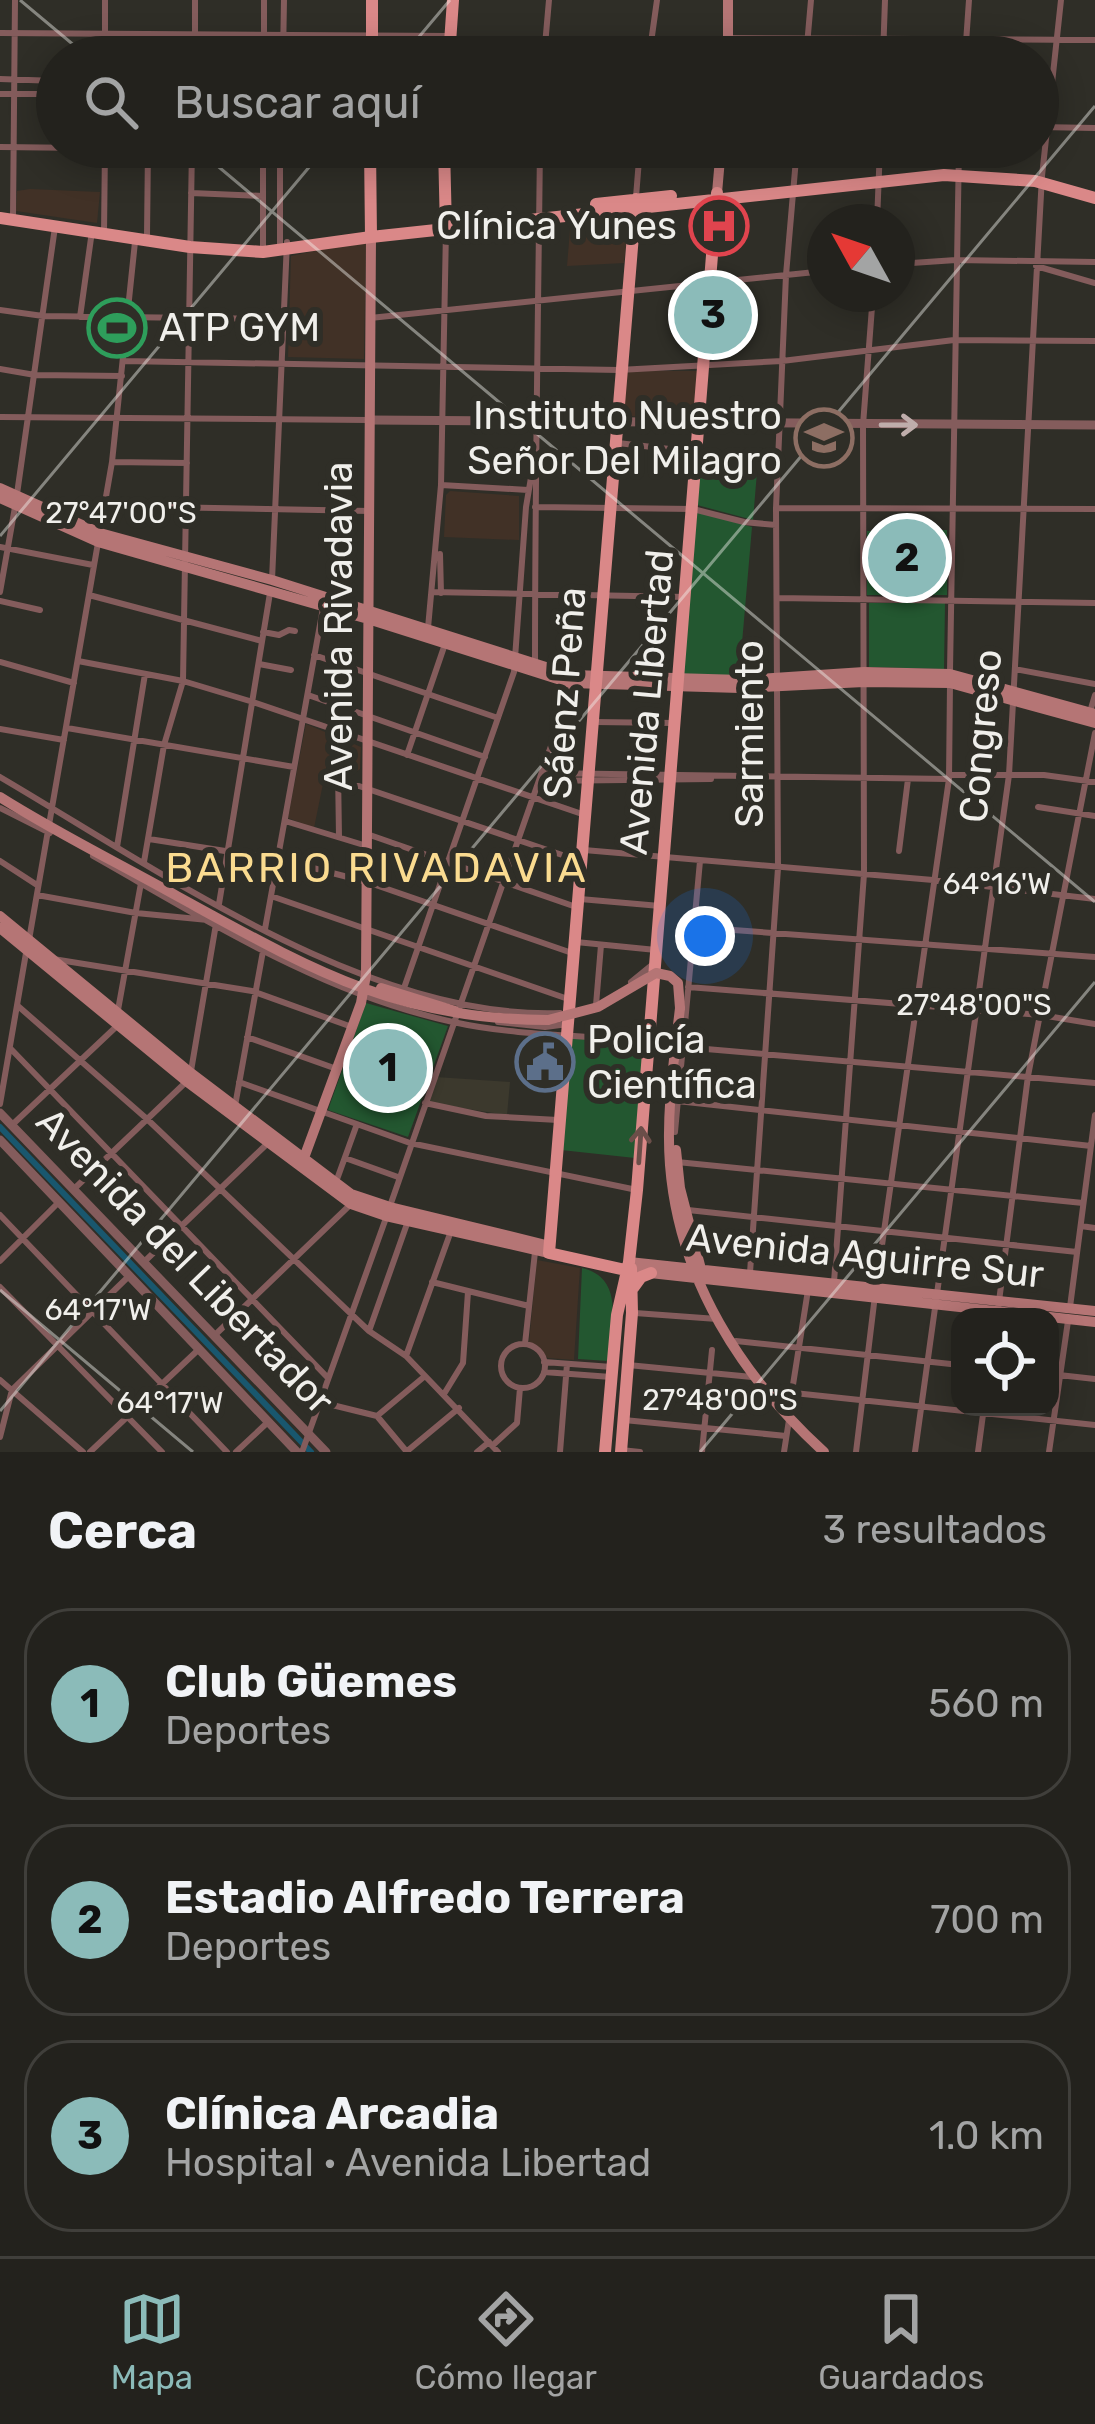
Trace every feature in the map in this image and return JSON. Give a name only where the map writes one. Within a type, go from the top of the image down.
[{"type":"main road","points":[[372,0],[372,35]]},
{"type":"main road","points":[[450,36],[453,0]]},
{"type":"main road","points":[[728,0],[728,36]]},
{"type":"main road","name":"Avenida Rivadavia","points":[[303,1162],[364,986],[370,168]]},
{"type":"main road","points":[[444,168],[446,226]]},
{"type":"main road","name":"Avenida Libertad","points":[[621,1451],[628,1365],[624,1314],[719,168]]},
{"type":"main road","points":[[6,216],[262,249],[371,233],[958,171],[1041,179],[1095,195]]},
{"type":"main road","name":"Sáenz Peña","points":[[545,1250],[561,1120],[565,1017],[576,948],[636,204]]},
{"type":"main road","points":[[0,488],[16,500],[99,537],[596,681]]},
{"type":"main road","points":[[0,497],[16,500]]},
{"type":"main road","points":[[271,585],[323,607],[368,614]]},
{"type":"main road","points":[[535,666],[573,683],[950,679],[1092,718]]},
{"type":"main road","points":[[0,793],[364,986],[443,1009],[565,1017],[598,1007],[656,973],[670,976],[678,983],[680,1008],[670,1164],[677,1212],[717,1319],[752,1377],[824,1452]]},
{"type":"main road","points":[[0,916],[118,1020],[269,1142],[356,1197],[408,1221],[629,1268]]},
{"type":"main road","points":[[0,928],[52,958],[118,1020]]},
{"type":"main road","points":[[189,1078],[235,1106],[351,1204],[629,1268]]},
{"type":"main road","points":[[673,1084],[677,1162],[699,1274],[736,1341],[789,1415],[834,1452]]},
{"type":"main road","points":[[584,1260],[608,1278],[624,1314]]},
{"type":"main road","name":"Avenida Libertad","points":[[624,1314],[632,1295],[629,1268]]},
{"type":"main road","name":"Avenida Aguirre Sur","points":[[629,1268],[699,1274]]},
{"type":"main road","name":"Avenida Aguirre Sur","points":[[629,1268],[699,1274]]},
{"type":"main road","points":[[632,1295],[636,1281],[651,1273]]},
{"type":"main road","points":[[699,1274],[808,1290],[875,1293]]},
{"type":"main road","name":"Avenida Aguirre Sur","points":[[749,1278],[835,1282],[875,1293],[998,1308]]},
{"type":"main road","name":"Avenida Aguirre Sur","points":[[1059,1316],[1095,1311]]},
{"type":"main road","name":"Avenida Aguirre Sur","points":[[1059,1313],[1095,1322]]},
{"type":"main road","name":"Avenida Libertad","points":[[605,1452],[611,1372],[623,1336]]},
{"type":"street","points":[[6,216],[15,147],[15,0]]},
{"type":"street","points":[[105,0],[105,34]]},
{"type":"street","points":[[195,0],[195,34]]},
{"type":"street","points":[[264,0],[264,34]]},
{"type":"street","points":[[284,0],[284,34]]},
{"type":"street","points":[[546,36],[549,0]]},
{"type":"street","points":[[652,36],[657,0]]},
{"type":"street","points":[[810,36],[811,0]]},
{"type":"street","points":[[884,36],[886,0]]},
{"type":"street","points":[[966,36],[969,0]]},
{"type":"street","name":"Congreso","points":[[1057,36],[1060,0]]},
{"type":"street","points":[[0,33],[450,36]]},
{"type":"street","points":[[1059,40],[1095,40]]},
{"type":"street","points":[[0,79],[36,80]]},
{"type":"street","points":[[0,94],[36,94]]},
{"type":"street","points":[[1059,127],[1095,128]]},
{"type":"street","points":[[0,147],[36,147]]},
{"type":"street","points":[[80,317],[98,230],[103,168]]},
{"type":"street","points":[[0,1108],[112,462],[146,168]]},
{"type":"street","points":[[144,862],[164,745],[183,681],[191,168]]},
{"type":"street","points":[[262,249],[263,168]]},
{"type":"street","points":[[220,904],[271,585],[285,319],[281,168]]},
{"type":"street","points":[[404,988],[499,719],[515,660],[540,368],[540,168]]},
{"type":"street","points":[[636,204],[639,168]]},
{"type":"street","name":"Sarmiento","points":[[749,1278],[778,868],[776,508],[786,275],[796,168]]},
{"type":"street","points":[[878,204],[879,168]]},
{"type":"street","points":[[854,1452],[949,777],[958,168]]},
{"type":"street","name":"Congreso","points":[[915,1452],[1009,775],[1041,168]]},
{"type":"street","points":[[190,193],[263,196]]},
{"type":"street","points":[[0,592],[56,223]]},
{"type":"street","points":[[427,632],[436,592],[446,226]]},
{"type":"street","points":[[915,263],[1095,262]]},
{"type":"street","points":[[1038,264],[1095,283]]},
{"type":"street","points":[[370,318],[807,273]]},
{"type":"street","points":[[0,310],[43,316],[285,319]]},
{"type":"street","points":[[835,1282],[863,874],[862,425],[871,312]]},
{"type":"street","points":[[124,361],[620,370],[782,361],[954,340],[1095,341]]},
{"type":"street","points":[[0,369],[34,375],[122,376]]},
{"type":"street","points":[[0,417],[1095,425]]},
{"type":"street","points":[[615,443],[697,452]]},
{"type":"street","points":[[112,462],[187,463]]},
{"type":"street","points":[[441,485],[532,492]]},
{"type":"street","points":[[104,506],[370,512]]},
{"type":"street","points":[[531,507],[693,509],[776,525]]},
{"type":"street","points":[[531,507],[535,666]]},
{"type":"street","points":[[776,508],[1095,508]]},
{"type":"street","points":[[4,548],[93,565]]},
{"type":"street","points":[[436,592],[686,596]]},
{"type":"street","points":[[89,595],[262,637],[295,632]]},
{"type":"street","points":[[777,598],[1095,603]]},
{"type":"street","points":[[0,601],[40,610]]},
{"type":"street","points":[[265,929],[323,607]]},
{"type":"street","points":[[407,755],[447,639]]},
{"type":"street","points":[[314,655],[499,719]]},
{"type":"street","points":[[0,662],[74,682]]},
{"type":"street","points":[[78,662],[183,681],[254,702],[587,815]]},
{"type":"street","points":[[259,664],[291,670]]},
{"type":"street","points":[[1016,669],[1095,684]]},
{"type":"street","points":[[117,847],[145,674]]},
{"type":"street","points":[[301,1452],[573,683]]},
{"type":"street","points":[[307,694],[485,757]]},
{"type":"street","points":[[1092,718],[1095,695]]},
{"type":"street","points":[[595,722],[675,723]]},
{"type":"street","points":[[66,728],[294,766]]},
{"type":"street","points":[[0,729],[64,740]]},
{"type":"street","points":[[998,1308],[1028,1076],[1095,733]]},
{"type":"street","points":[[338,770],[339,837]]},
{"type":"street","points":[[542,777],[1009,775],[1095,782]]},
{"type":"street","points":[[0,777],[50,822],[141,884],[263,951],[458,1012],[535,1026],[596,1005],[657,956]]},
{"type":"street","points":[[899,851],[908,779]]},
{"type":"street","points":[[338,786],[368,790],[518,842],[583,856],[700,860],[1095,899]]},
{"type":"street","points":[[1038,807],[1095,816]]},
{"type":"street","points":[[0,808],[117,847],[364,986],[404,988],[458,1012]]},
{"type":"street","points":[[285,821],[367,840],[579,904],[661,906]]},
{"type":"street","points":[[149,839],[279,860],[367,882],[576,948],[601,945],[657,956]]},
{"type":"street","points":[[675,1132],[700,860]]},
{"type":"street","points":[[0,861],[38,891],[136,913],[212,922]]},
{"type":"street","points":[[12,1125],[118,1020],[141,884]]},
{"type":"street","points":[[271,896],[474,967],[565,1017],[648,1041]]},
{"type":"street","points":[[75,1188],[189,1078],[212,922]]},
{"type":"street","points":[[693,927],[1095,957]]},
{"type":"street","points":[[596,1005],[601,945]]},
{"type":"street","points":[[235,1106],[263,951]]},
{"type":"street","points":[[52,958],[256,992],[352,1027]]},
{"type":"street","points":[[688,987],[1041,1015],[1095,1024]]},
{"type":"street","points":[[18,1006],[147,1119],[369,1331],[406,1356],[493,1446]]},
{"type":"street","points":[[247,1037],[337,1069]]},
{"type":"street","points":[[10,1048],[328,1378]]},
{"type":"street","points":[[682,1048],[1095,1083]]},
{"type":"street","points":[[239,1082],[410,1143],[637,1190]]},
{"type":"street","points":[[677,1101],[1091,1146]]},
{"type":"street","points":[[425,1103],[486,1116],[561,1120]]},
{"type":"street","name":"Avenida del Libertador","points":[[0,1108],[326,1452]]},
{"type":"street","points":[[1049,1452],[1095,1115]]},
{"type":"street","points":[[336,1182],[357,1124]]},
{"type":"street","name":"Avenida del Libertador","points":[[0,1140],[301,1452]]},
{"type":"street","points":[[146,1261],[269,1142]]},
{"type":"street","points":[[345,1158],[399,1177]]},
{"type":"street","points":[[677,1162],[1083,1204]]},
{"type":"street","points":[[0,1261],[59,1202]]},
{"type":"street","points":[[216,1334],[351,1204]]},
{"type":"street","points":[[685,1210],[1077,1252]]},
{"type":"street","points":[[0,1215],[232,1452],[268,1422]]},
{"type":"street","points":[[369,1331],[408,1221]]},
{"type":"street","points":[[1081,1226],[1095,1228]]},
{"type":"street","points":[[406,1356],[451,1231]]},
{"type":"street","points":[[525,1344],[529,1306],[545,1250]]},
{"type":"street","points":[[0,1437],[11,1390],[128,1276]]},
{"type":"street","points":[[432,1282],[529,1306]]},
{"type":"street","points":[[0,1287],[162,1452]]},
{"type":"street","points":[[784,1452],[808,1290]]},
{"type":"street","points":[[444,1394],[463,1363],[468,1292]]},
{"type":"street","points":[[624,1314],[717,1319]]},
{"type":"street","points":[[736,1341],[951,1364]]},
{"type":"street","points":[[525,1344],[538,1350],[544,1362],[544,1372],[535,1384],[520,1388],[507,1382],[501,1368],[510,1348],[525,1344]]},
{"type":"street","points":[[0,1380],[86,1452],[198,1350]]},
{"type":"street","points":[[702,1452],[712,1350]]},
{"type":"street","points":[[544,1362],[611,1372]]},
{"type":"street","points":[[560,1452],[567,1364]]},
{"type":"street","points":[[628,1365],[752,1377]]},
{"type":"street","points":[[544,1372],[611,1372]]},
{"type":"street","points":[[377,1416],[426,1376]]},
{"type":"street","points":[[1060,1376],[1095,1379]]},
{"type":"street","points":[[477,1452],[493,1446],[515,1426],[520,1388]]},
{"type":"street","points":[[794,1393],[951,1408]]},
{"type":"street","points":[[610,1395],[626,1396]]},
{"type":"street","points":[[320,1402],[377,1416],[407,1452],[459,1408]]},
{"type":"street","points":[[978,1452],[983,1416]]},
{"type":"street","points":[[1025,1416],[1095,1425]]},
{"type":"street","points":[[624,1420],[786,1436]]},
{"type":"street","points":[[621,1451],[640,1452]]},
{"type":"shaded area","points":[[17,191],[100,192],[97,223],[16,211]]},
{"type":"shaded area","points":[[630,212],[624,263],[567,266],[571,218]]},
{"type":"shaded area","points":[[366,240],[364,359],[288,357],[291,256]]},
{"type":"shaded area","points":[[625,371],[699,371],[694,418],[623,416]]},
{"type":"shaded area","points":[[450,491],[519,496],[519,540],[444,537]]},
{"type":"shaded area","points":[[306,724],[361,747],[356,772],[327,764],[314,828],[288,818]]},
{"type":"shaded area","points":[[436,1077],[510,1082],[507,1115],[429,1103]]},
{"type":"shaded area","points":[[537,1260],[580,1268],[574,1360],[548,1358],[529,1342]]},
{"type":"green space","points":[[700,456],[758,460],[753,520],[697,505]]},
{"type":"green space","points":[[694,511],[752,527],[739,678],[680,676]]},
{"type":"green space","points":[[947,530],[947,595],[867,595],[867,531]]},
{"type":"green space","points":[[869,603],[945,603],[944,669],[869,667]]},
{"type":"green space","points":[[366,1003],[448,1026],[408,1137],[328,1110]]},
{"type":"green space","points":[[572,1037],[643,1044],[635,1158],[561,1150]]},
{"type":"green space","points":[[582,1268],[596,1273],[610,1293],[613,1319],[608,1361],[578,1359]]},
{"type":"waterway","points":[[0,1127],[311,1452]]},
{"type":"place","name":"Clínica Yunes","points":[[719,226]]},
{"type":"place","name":"Clínica Arcadia","points":[[713,315]]},
{"type":"place","name":"ATP GYM","points":[[117,328]]},
{"type":"place","name":"Instituto Nuestro Señor Del Milagro","points":[[824,438]]},
{"type":"place","name":"Estadio Alfredo Terrera","points":[[907,558]]},
{"type":"place","name":"Policía Científica","points":[[545,1062]]},
{"type":"place","name":"Club Güemes","points":[[388,1068]]},
{"type":"district","name":"BARRIO RIVADAVIA","points":[[377,868]]}]
